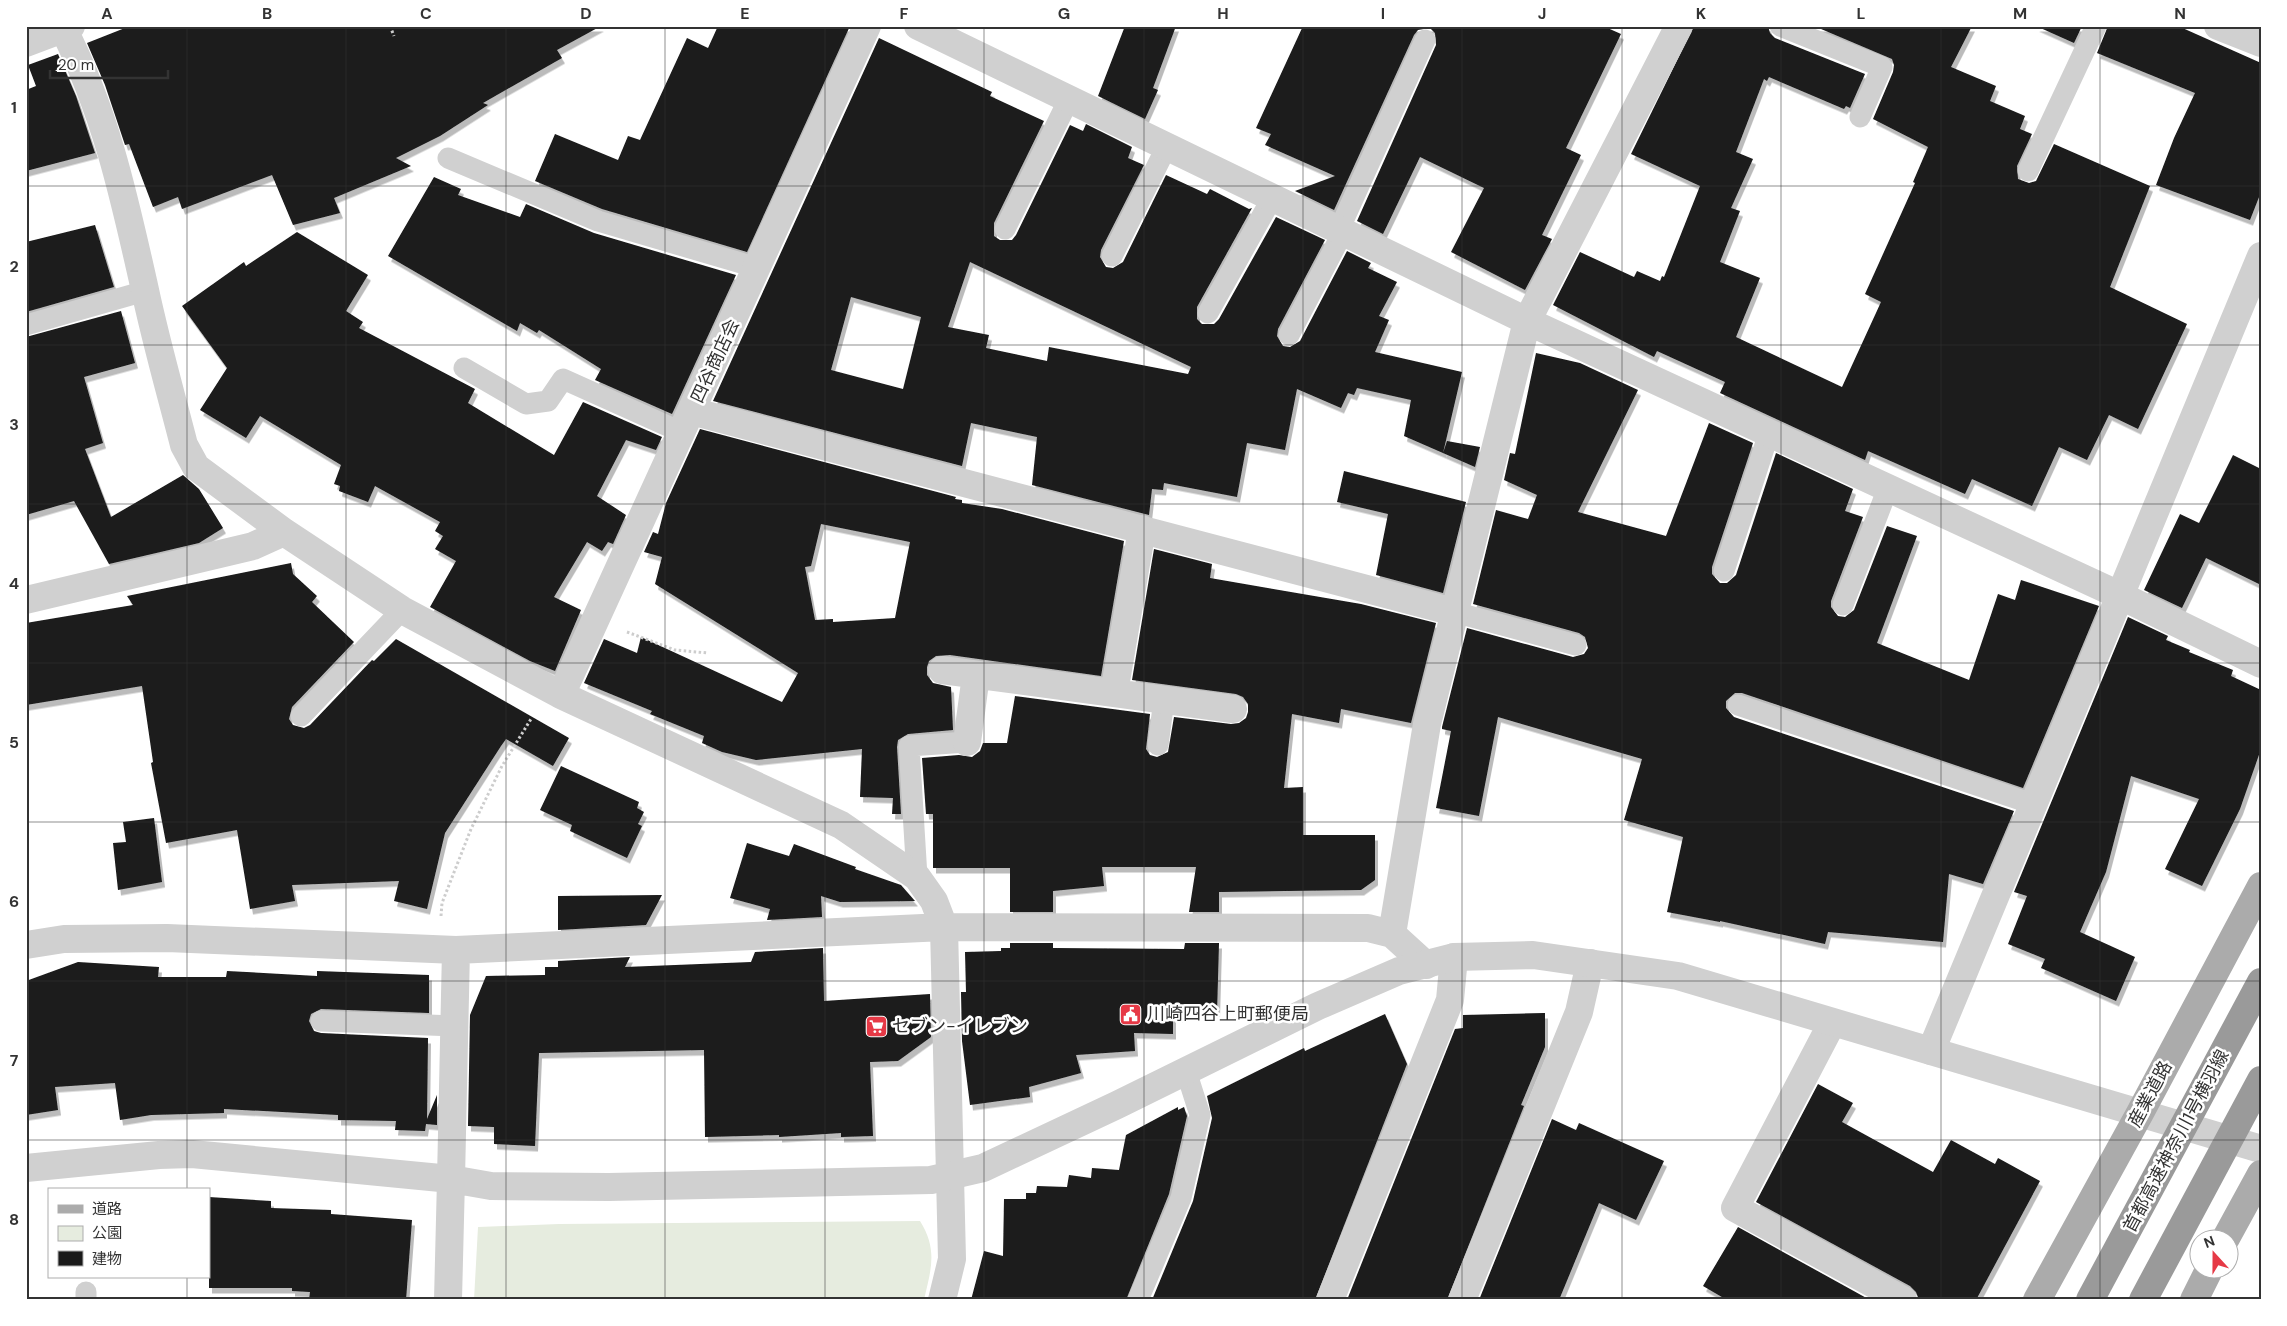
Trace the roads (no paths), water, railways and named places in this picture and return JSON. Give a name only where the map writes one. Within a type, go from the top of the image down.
[{"type":"highway","name":"首都高速神奈川1号横羽線","points":[[2090,1300],[2261,982]]},
{"type":"highway","points":[[2143,1300],[2261,1080]]},
{"type":"main road","name":"産業道路","points":[[2037,1300],[2140,1113],[2261,886]]},
{"type":"main road","points":[[2231,1228],[2261,1174]]},
{"type":"main road","points":[[2194,1300],[2205,1278]]},
{"type":"street","name":"四谷商店会","points":[[555,692],[595,620],[758,268],[867,26]]},
{"type":"street","points":[[918,26],[1527,321],[2120,595],[2261,664]]},
{"type":"street","points":[[1392,934],[1427,724],[1527,321],[1679,26]]},
{"type":"street","points":[[2218,26],[2261,43]]},
{"type":"street","points":[[26,43],[65,27],[102,120],[130,215],[145,291],[184,445],[196,467],[284,532],[402,610],[555,692],[841,825],[917,877],[934,901],[944,927],[948,1176],[952,1259],[942,1300]]},
{"type":"street","points":[[1931,1051],[2261,256]]},
{"type":"street","points":[[686,421],[1142,529],[1454,612]]},
{"type":"street","points":[[1114,693],[1142,529]]},
{"type":"street","points":[[26,600],[252,546],[284,532]]},
{"type":"street","points":[[942,670],[1233,709]]},
{"type":"street","points":[[967,742],[976,675]]},
{"type":"street","points":[[26,945],[64,939],[167,938],[448,950],[944,927],[1368,928],[1392,934],[1426,964]]},
{"type":"street","points":[[448,950],[455,1026],[448,1300]]},
{"type":"street","points":[[26,1168],[159,1155],[192,1154],[451,1179],[492,1186],[609,1187],[931,1180],[983,1168],[1318,1006],[1399,971],[1454,957],[1532,955],[1678,976],[2261,1149]]},
{"type":"street","points":[[1330,1300],[1450,1000],[1454,957]]},
{"type":"street","points":[[1462,1300],[1579,1012],[1590,963]]},
{"type":"street","points":[[1832,1023],[1735,1208],[1903,1300]]},
{"type":"lane","points":[[1780,26],[1882,68],[1860,117]]},
{"type":"lane","points":[[2028,172],[2096,26]]},
{"type":"lane","points":[[1289,335],[1341,231],[1424,40]]},
{"type":"lane","points":[[1005,229],[1069,99]]},
{"type":"lane","points":[[1112,256],[1167,146]]},
{"type":"lane","points":[[448,158],[598,221],[758,268]]},
{"type":"lane","points":[[1208,313],[1272,198]]},
{"type":"lane","points":[[26,325],[145,291]]},
{"type":"lane","points":[[464,368],[526,404],[548,401],[563,379],[686,421]]},
{"type":"lane","points":[[1724,571],[1769,433]]},
{"type":"lane","points":[[1843,605],[1888,488]]},
{"type":"lane","points":[[301,716],[402,610]]},
{"type":"lane","points":[[1454,612],[1576,646]]},
{"type":"lane","points":[[1158,745],[1164,700]]},
{"type":"lane","points":[[1738,705],[2033,804]]},
{"type":"lane","points":[[917,877],[909,746],[967,742]]},
{"type":"lane","points":[[321,1021],[455,1026]]},
{"type":"lane","points":[[1138,1300],[1181,1198],[1200,1115],[1186,1071]]},
{"type":"place","name":"川崎四谷上町郵便局","points":[[1131,1014]]},
{"type":"place","name":"セブン-イレブン","points":[[876,1026]]}]
